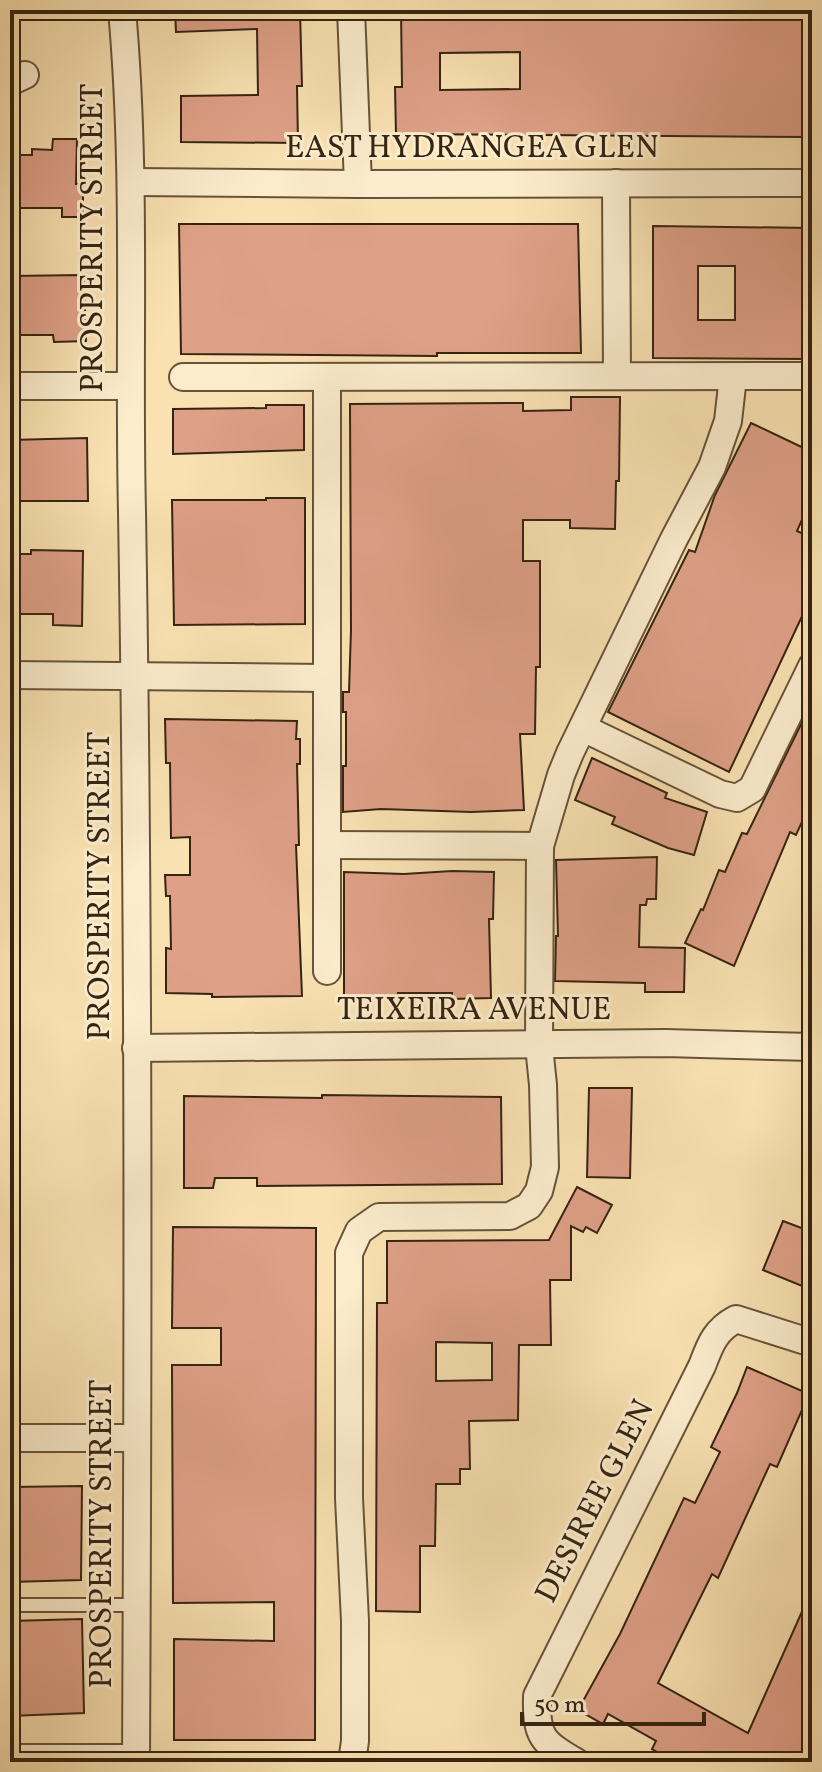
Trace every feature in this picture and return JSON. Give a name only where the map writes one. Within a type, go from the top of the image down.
[{"type":"street","name":"PROSPERITY STREET","points":[[122,10],[132,182],[129,386],[135,676],[136,1760]]},
{"type":"street","points":[[351,10],[358,184]]},
{"type":"street","name":"EAST HYDRANGEA GLEN","points":[[132,182],[812,183]]},
{"type":"street","points":[[616,183],[617,376]]},
{"type":"street","points":[[183,377],[812,376]]},
{"type":"street","points":[[327,377],[327,971]]},
{"type":"street","points":[[352,1762],[355,1741],[355,1621],[349,1498],[349,1253],[359,1231],[379,1217],[510,1216],[529,1206],[539,1191],[545,1167],[539,1046],[540,846],[561,775],[674,539],[712,467],[728,421],[733,377]]},
{"type":"street","points":[[10,386],[129,386]]},
{"type":"street","points":[[583,728],[720,794],[737,798],[752,789],[812,666]]},
{"type":"street","points":[[10,675],[326,678]]},
{"type":"street","points":[[327,845],[540,846]]},
{"type":"street","name":"TEIXEIRA AVENUE","points":[[136,1048],[665,1043],[812,1047]]},
{"type":"street","name":"DESIREE GLEN","points":[[576,1762],[551,1747],[536,1726],[537,1696],[702,1366],[711,1341],[723,1326],[736,1319],[812,1343]]},
{"type":"street","points":[[10,1438],[137,1438]]},
{"type":"street","points":[[10,1758],[136,1760]]},
{"type":"lane","points":[[10,1605],[138,1605]]},
{"type":"building","points":[[175,10],[300,10],[302,86],[297,86],[298,143],[181,142],[181,96],[258,95],[257,29],[176,32]]},
{"type":"building","points":[[401,10],[804,10],[806,137],[396,134],[395,87],[402,87]],"holes":[[[520,52],[520,89],[440,90],[440,53]]]},
{"type":"building","points":[[53,139],[77,139],[76,184],[83,184],[83,217],[62,217],[62,208],[10,208],[10,155],[32,155],[32,149],[52,150]]},
{"type":"building","points":[[179,224],[578,224],[581,353],[437,353],[437,356],[181,354]]},
{"type":"building","points":[[653,226],[812,228],[812,359],[653,358]],"holes":[[[698,266],[735,266],[735,320],[698,320]]]},
{"type":"building","points":[[84,275],[86,341],[54,342],[53,335],[10,335],[10,276]]},
{"type":"building","points":[[571,397],[620,397],[615,529],[570,528],[570,520],[523,520],[523,561],[540,561],[540,667],[536,667],[535,734],[520,734],[524,810],[381,809],[343,812],[346,712],[343,712],[343,692],[349,692],[351,630],[350,404],[523,403],[523,411],[571,410]]},
{"type":"building","points":[[266,405],[304,405],[304,450],[173,454],[173,409],[266,408]]},
{"type":"building","points":[[751,423],[812,452],[812,497],[797,531],[812,538],[812,595],[729,772],[608,712],[689,550],[695,552],[715,495]]},
{"type":"building","points":[[87,438],[88,501],[10,501],[10,440]]},
{"type":"building","points":[[305,498],[305,624],[174,625],[172,500]]},
{"type":"building","points":[[31,550],[83,551],[82,626],[53,625],[53,614],[10,614],[10,554],[31,554]]},
{"type":"building","points":[[812,702],[812,800],[796,835],[790,832],[734,966],[685,943],[719,870],[725,872],[742,833],[747,834]]},
{"type":"building","points":[[165,719],[297,721],[300,764],[297,764],[299,845],[296,845],[302,996],[212,997],[212,994],[166,993],[166,948],[171,949],[170,896],[166,896],[165,875],[190,875],[190,837],[171,838],[170,763],[166,763]]},
{"type":"building","points":[[592,758],[667,793],[665,798],[707,812],[694,855],[668,848],[612,824],[615,817],[575,800]]},
{"type":"building","points":[[657,857],[656,899],[647,899],[646,905],[640,905],[639,947],[685,948],[684,992],[645,992],[645,983],[555,981],[558,936],[556,860]]},
{"type":"building","points":[[344,872],[404,874],[494,872],[493,919],[489,919],[491,998],[452,999],[452,993],[344,996]]},
{"type":"building","points":[[589,1088],[632,1088],[630,1178],[587,1177]]},
{"type":"building","points":[[322,1095],[501,1097],[502,1184],[257,1186],[257,1178],[215,1178],[213,1188],[184,1188],[184,1096],[322,1098]]},
{"type":"building","points":[[577,1187],[612,1205],[597,1233],[586,1227],[583,1232],[571,1226],[571,1280],[550,1280],[551,1345],[519,1345],[518,1420],[469,1421],[470,1469],[460,1469],[460,1484],[436,1484],[435,1546],[420,1546],[420,1612],[376,1611],[377,1303],[387,1303],[387,1241],[549,1240]],"holes":[[[436,1342],[492,1343],[492,1380],[436,1381]]]},
{"type":"building","points":[[783,1221],[812,1232],[812,1276],[807,1288],[763,1270]]},
{"type":"building","points":[[173,1227],[316,1228],[315,1740],[174,1740],[174,1639],[274,1641],[274,1602],[173,1603],[172,1365],[221,1365],[221,1328],[172,1328]]},
{"type":"building","points":[[747,1367],[809,1394],[777,1467],[770,1464],[718,1578],[712,1574],[658,1683],[748,1733],[812,1589],[812,1762],[675,1762],[652,1749],[656,1741],[608,1714],[603,1724],[578,1710],[620,1634],[684,1498],[695,1503],[720,1452],[711,1447]]},
{"type":"building","points":[[82,1486],[81,1580],[10,1582],[10,1487]]},
{"type":"building","points":[[82,1619],[84,1713],[10,1716],[10,1621]]}]
